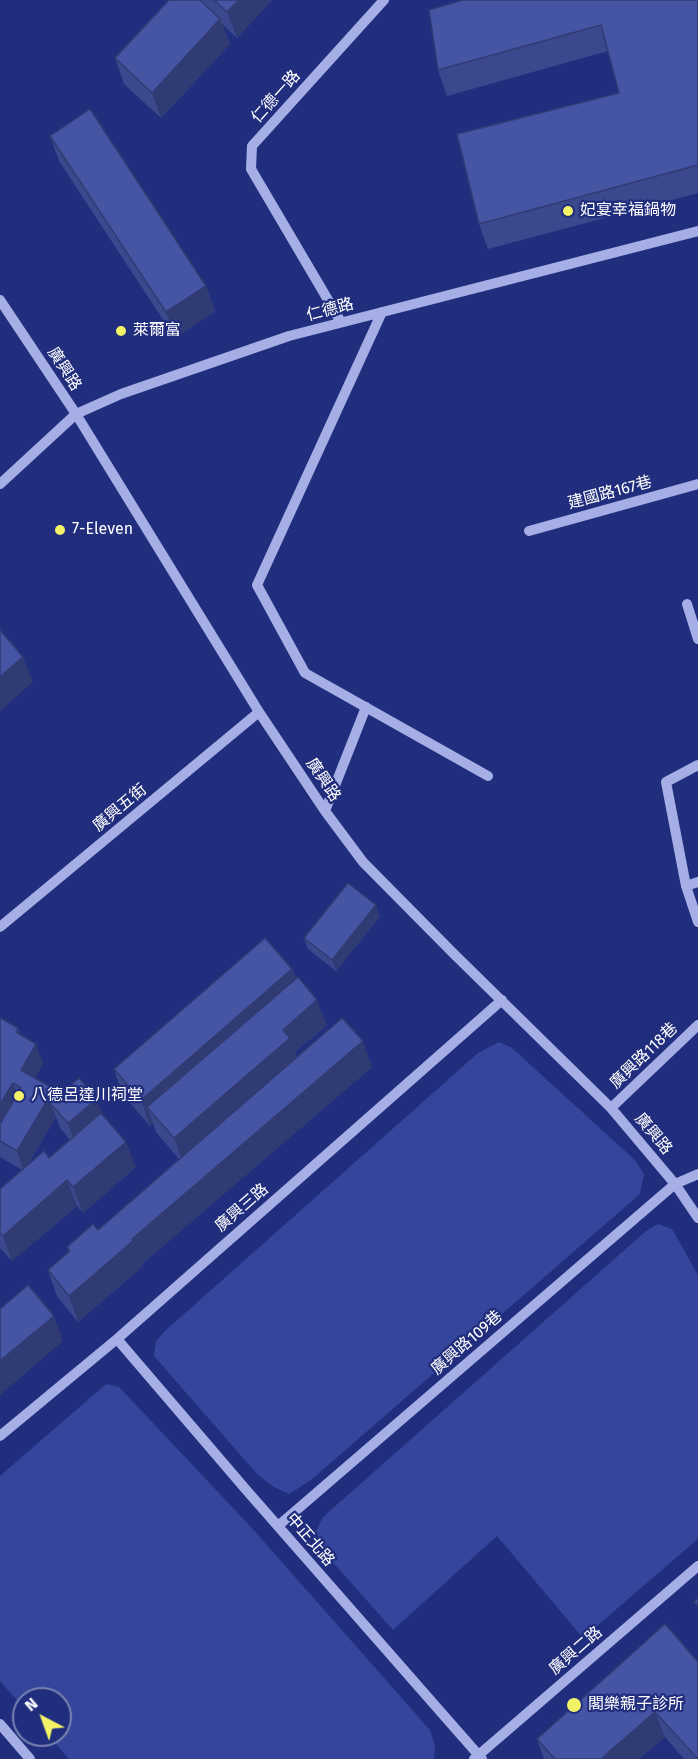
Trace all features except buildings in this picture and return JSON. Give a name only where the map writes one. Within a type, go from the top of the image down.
[{"type":"street","name":"仁德一路","points":[[341,322],[251,169],[252,146],[384,0]]},
{"type":"street","name":"仁德路","points":[[0,484],[76,414],[143,386],[289,336],[698,231]]},
{"type":"street","name":"廣興路","points":[[0,300],[76,414],[259,712],[325,811],[363,862],[611,1108],[675,1184],[698,1218]]},
{"type":"street","points":[[382,312],[257,585],[305,673],[488,776]]},
{"type":"street","name":"建國路167巷","points":[[529,531],[698,484]]},
{"type":"street","points":[[687,604],[698,639]]},
{"type":"street","points":[[325,811],[366,707]]},
{"type":"street","name":"廣興五街","points":[[0,927],[259,712]]},
{"type":"street","points":[[698,765],[666,782],[686,886],[698,922]]},
{"type":"street","points":[[686,886],[698,882]]},
{"type":"street","name":"廣興三路","points":[[0,1436],[117,1339],[502,1000]]},
{"type":"street","name":"廣興路118巷","points":[[611,1108],[698,1025]]},
{"type":"street","name":"廣興路109巷","points":[[278,1526],[675,1184],[698,1174]]},
{"type":"street","name":"中正北路","points":[[117,1339],[479,1758]]},
{"type":"street","name":"廣興二路","points":[[479,1758],[698,1566]]},
{"type":"street","points":[[0,1724],[30,1759]]},
{"type":"shaded area","points":[[499,1042],[512,1048],[635,1160],[644,1174],[640,1194],[311,1480],[289,1494],[272,1486],[257,1474],[154,1356],[156,1341],[478,1053]]},
{"type":"shaded area","points":[[658,1224],[672,1229],[698,1275],[698,1539],[583,1638],[497,1536],[393,1630],[322,1550],[316,1531],[323,1517],[646,1231]]},
{"type":"shaded area","points":[[106,1384],[119,1387],[251,1527],[430,1730],[435,1746],[434,1759],[69,1759],[58,1747],[72,1747],[72,1687],[12,1687],[12,1694],[0,1681],[0,1476]]},
{"type":"place","name":"妃宴幸福鍋物","points":[[568,211]]},
{"type":"place","name":"萊爾富","points":[[121,331]]},
{"type":"place","name":"7-Eleven","points":[[60,530]]},
{"type":"place","name":"八德呂達川祠堂","points":[[19,1096]]},
{"type":"place","name":"閣樂親子診所","points":[[574,1705]]}]
